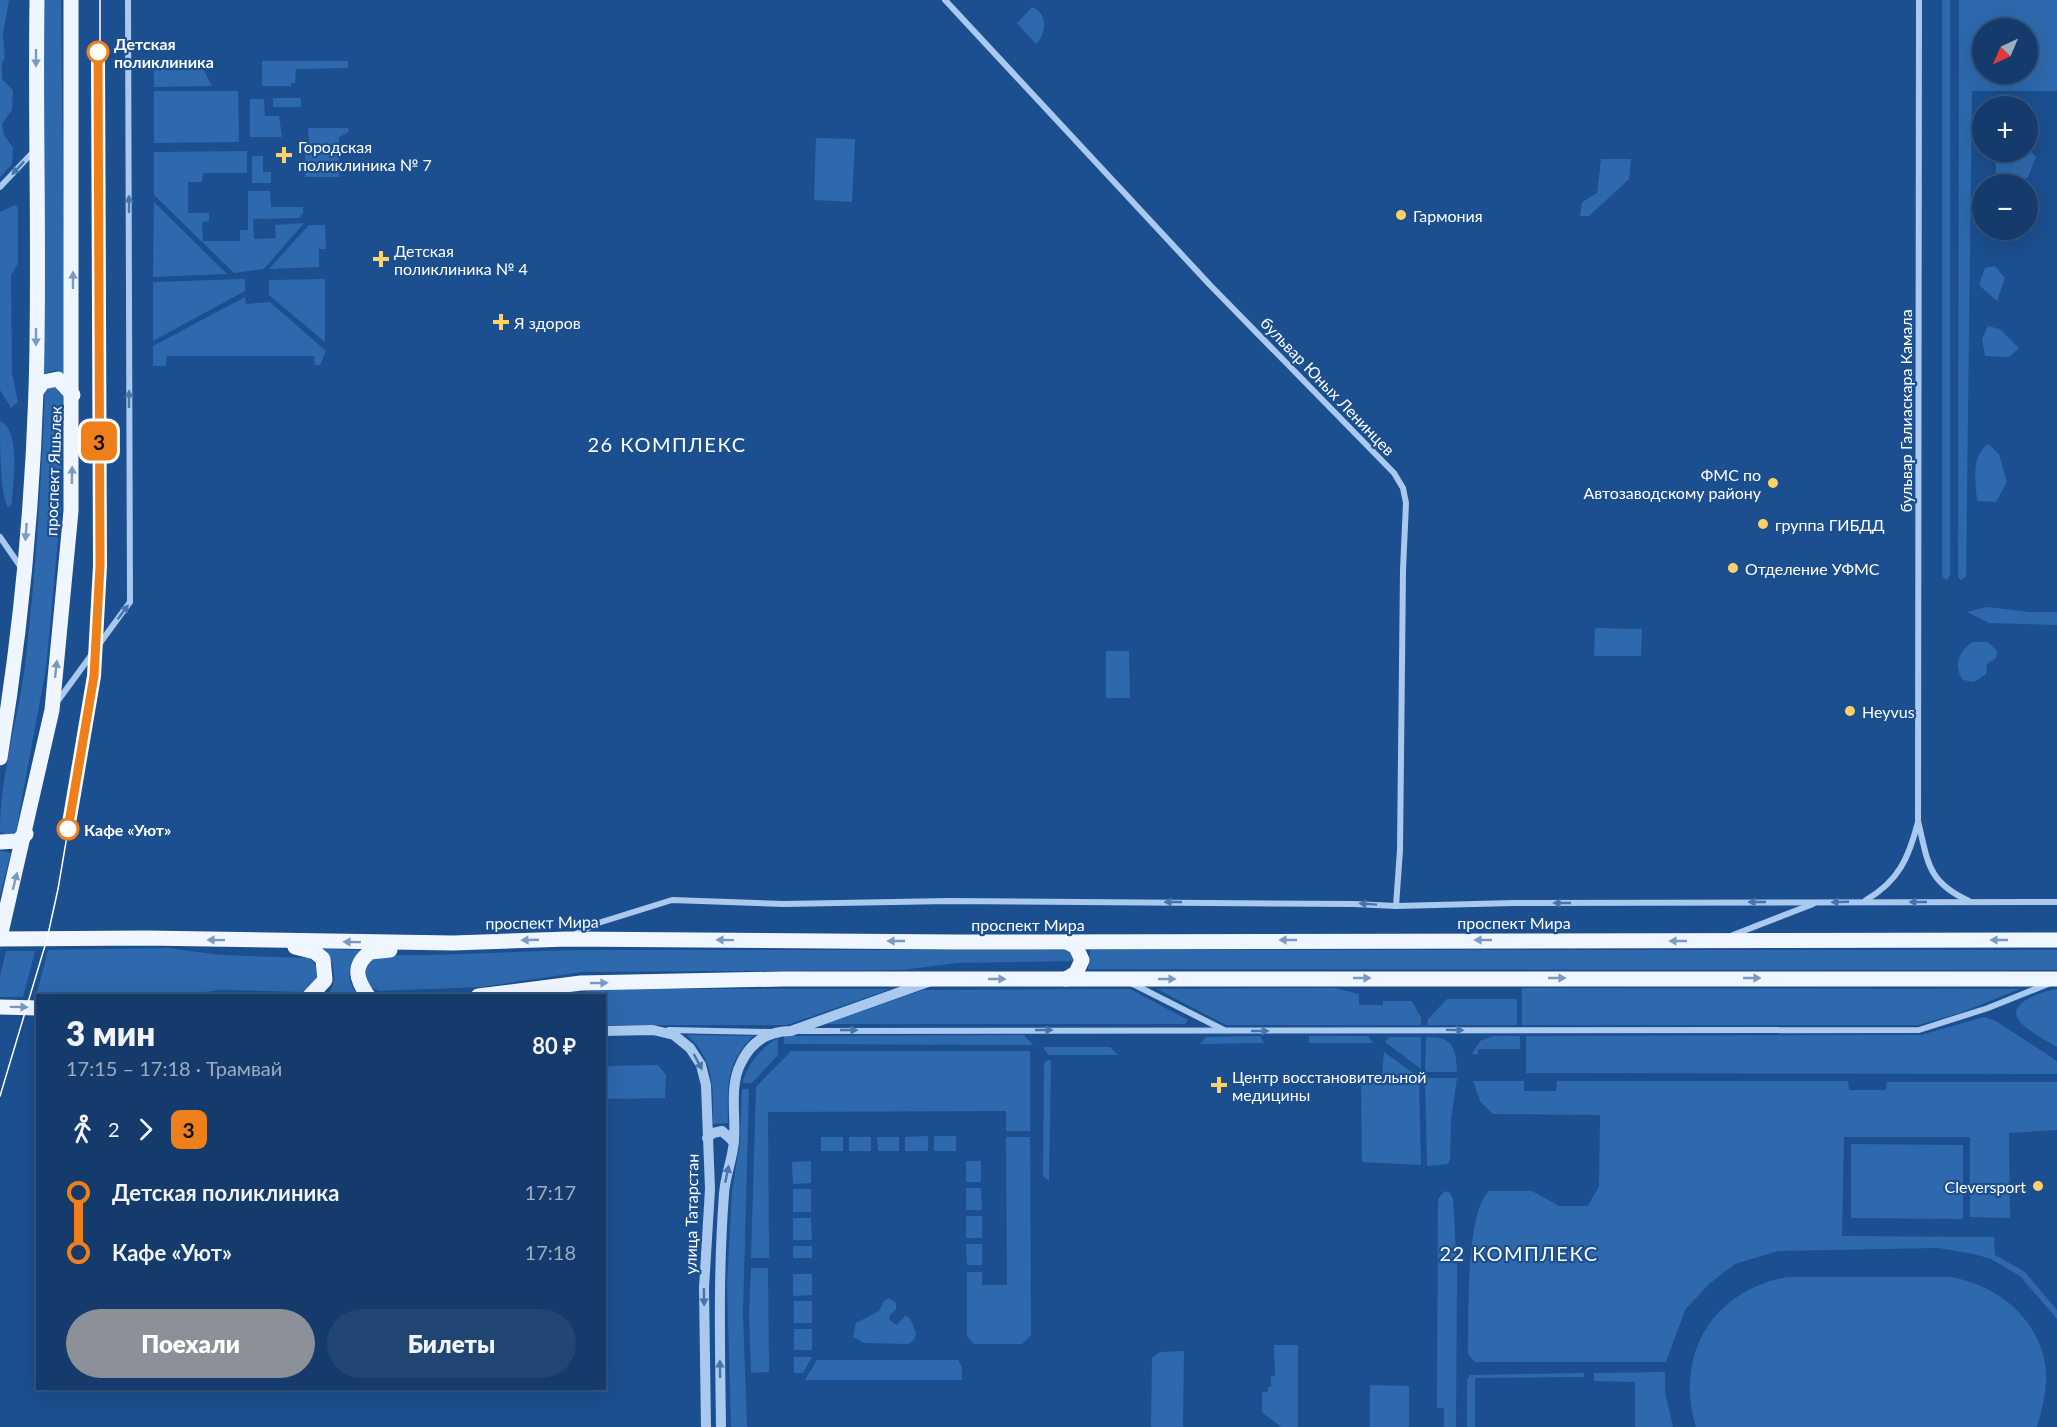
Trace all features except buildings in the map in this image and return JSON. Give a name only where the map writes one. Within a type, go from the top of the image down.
[{"type":"main road","name":"проспект Яшьлек","points":[[0,758],[10,695],[23,571],[36,392],[37,0]]},
{"type":"main road","name":"проспект Яшьлек","points":[[0,938],[26,834],[52,710],[71,512],[73,395],[71,0]]},
{"type":"main road","points":[[36,392],[43,382],[58,379],[73,395]]},
{"type":"main road","points":[[0,842],[17,841],[26,834]]},
{"type":"main road","name":"проспект Мира","points":[[0,938],[453,943],[568,939],[1067,942],[2057,940]]},
{"type":"main road","points":[[275,941],[315,952],[323,959],[325,980],[312,994]]},
{"type":"main road","points":[[1066,979],[1076,973],[1082,960],[1076,947],[1067,942]]},
{"type":"main road","points":[[367,994],[356,974],[363,958],[370,952],[453,943]]},
{"type":"main road","points":[[494,994],[581,983],[938,978],[2057,979]]},
{"type":"main road","points":[[0,1007],[36,1008]]},
{"type":"street","points":[[52,710],[130,602],[128,0]]},
{"type":"street","name":"бульвар Юных Ленинцев","points":[[945,0],[1210,285],[1386,465],[1403,488],[1406,503],[1402,609],[1400,850],[1396,906]]},
{"type":"street","name":"бульвар Галиаскара Камала","points":[[1918,821],[1919,0]]},
{"type":"street","points":[[0,187],[36,148]]},
{"type":"street","points":[[0,537],[16,556],[23,571]]},
{"type":"street","points":[[1865,901],[1889,885],[1911,850],[1918,821]]},
{"type":"street","points":[[1918,821],[1926,858],[1940,885],[1972,902]]},
{"type":"street","points":[[568,939],[595,924],[672,900],[784,904],[948,901],[1342,903],[1396,906],[1526,903],[2057,902]]},
{"type":"street","points":[[1719,941],[1816,903]]},
{"type":"street","points":[[791,1030],[938,978]]},
{"type":"street","points":[[1123,979],[1226,1031]]},
{"type":"street","points":[[606,1031],[1919,1030],[1988,1008],[2057,979]]},
{"type":"street","name":"улица Татарстан","points":[[653,1030],[674,1035],[690,1048],[701,1065],[706,1085],[710,1189],[704,1287],[706,1427]]},
{"type":"street","name":"улица Татарстан","points":[[722,1427],[718,1282],[724,1190],[734,1142],[736,1075],[747,1053],[772,1032]]},
{"type":"street","points":[[707,1138],[713,1133],[722,1131],[734,1142]]},
{"type":"shaded area","points":[[0,0],[9,0],[3,34],[5,58],[2,63],[2,79],[13,90],[12,110],[2,124],[4,135],[13,148],[12,164],[0,177]]},
{"type":"shaded area","points":[[44,0],[61,0],[65,374],[56,370],[43,374]]},
{"type":"shaded area","points":[[1942,0],[1950,0],[1950,576],[1946,580],[1942,576]]},
{"type":"shaded area","points":[[1959,0],[2057,0],[2057,91],[1972,91],[1966,577],[1961,580],[1958,577]]},
{"type":"shaded area","points":[[1032,7],[1041,14],[1044,24],[1040,39],[1036,44],[1017,23]]},
{"type":"shaded area","points":[[154,61],[199,61],[212,86],[154,87]]},
{"type":"shaded area","points":[[262,61],[348,61],[348,68],[296,69],[295,83],[291,83],[291,86],[262,86]]},
{"type":"shaded area","points":[[154,91],[238,91],[239,142],[154,143]]},
{"type":"shaded area","points":[[273,98],[301,98],[301,107],[273,107]]},
{"type":"shaded area","points":[[250,99],[264,99],[265,116],[279,116],[282,137],[250,137]]},
{"type":"shaded area","points":[[308,128],[348,128],[349,132],[339,137],[339,177],[305,177],[305,141],[309,141]]},
{"type":"shaded area","points":[[816,138],[855,139],[852,202],[814,200]]},
{"type":"shaded area","points":[[247,151],[247,173],[203,173],[202,182],[188,182],[188,213],[209,213],[209,221],[202,222],[203,241],[240,241],[240,230],[248,230],[248,191],[270,191],[271,207],[303,207],[303,213],[299,218],[253,219],[254,239],[276,238],[275,225],[304,223],[264,269],[234,273],[154,195],[154,152]]},
{"type":"shaded area","points":[[252,156],[263,156],[263,172],[271,172],[271,183],[252,183]]},
{"type":"shaded area","points":[[1601,159],[1631,159],[1629,179],[1589,216],[1580,216],[1582,202],[1597,193]]},
{"type":"shaded area","points":[[1995,162],[2034,162],[2029,174],[1996,173]]},
{"type":"shaded area","points":[[154,202],[227,274],[153,277]]},
{"type":"shaded area","points":[[15,205],[18,208],[18,263],[11,275],[12,373],[18,402],[11,408],[0,390],[0,212]]},
{"type":"shaded area","points":[[309,225],[325,225],[326,249],[319,249],[319,267],[269,269]]},
{"type":"shaded area","points":[[1995,266],[2005,278],[1997,301],[1979,285],[1985,268]]},
{"type":"shaded area","points":[[245,279],[245,291],[153,341],[153,282]]},
{"type":"shaded area","points":[[325,279],[325,342],[269,295],[269,280]]},
{"type":"shaded area","points":[[245,297],[246,304],[270,302],[326,351],[320,365],[315,365],[314,356],[167,356],[166,366],[153,366],[153,346]]},
{"type":"shaded area","points":[[1988,326],[2000,329],[2019,348],[2009,357],[1985,356],[1982,339]]},
{"type":"shaded area","points":[[52,385],[63,392],[61,507],[46,668],[16,831],[9,835],[0,832],[3,790],[25,665],[38,528],[45,391]]},
{"type":"shaded area","points":[[0,421],[7,426],[13,446],[12,504],[8,508],[2,480]]},
{"type":"shaded area","points":[[1988,444],[1999,454],[2007,482],[1996,502],[1977,501],[1976,463],[1982,449]]},
{"type":"shaded area","points":[[1987,607],[2030,612],[2057,612],[2057,625],[1989,623],[1967,612]]},
{"type":"shaded area","points":[[1595,628],[1642,629],[1641,656],[1594,656]]},
{"type":"shaded area","points":[[1973,642],[1988,642],[1997,651],[1996,658],[1987,664],[1986,674],[1974,682],[1963,680],[1958,669],[1961,654]]},
{"type":"shaded area","points":[[1106,651],[1129,651],[1130,698],[1106,698]]},
{"type":"shaded area","points":[[0,851],[11,853],[0,895]]},
{"type":"shaded area","points":[[167,948],[221,955],[309,958],[318,967],[315,982],[303,992],[220,990],[189,994],[37,994],[48,950]]},
{"type":"shaded area","points":[[325,949],[360,950],[352,962],[349,973],[351,984],[357,994],[328,994],[334,979],[331,961]]},
{"type":"shaded area","points":[[581,950],[1069,950],[1073,952],[1074,961],[957,963],[902,970],[582,972],[482,987],[380,991],[367,986],[364,970],[373,958],[383,955]]},
{"type":"shaded area","points":[[1090,950],[2057,950],[2057,970],[1088,969]]},
{"type":"shaded area","points":[[6,951],[35,951],[23,997],[0,997],[0,977]]},
{"type":"shaded area","points":[[1335,988],[1359,994],[1359,1005],[1383,1005],[1383,1001],[1412,1001],[1421,1018],[1421,1025],[1226,1025],[1157,989]]},
{"type":"shaded area","points":[[1522,988],[2020,989],[1960,1013],[1918,1025],[1522,1025]]},
{"type":"shaded area","points":[[611,989],[888,990],[787,1025],[606,1025],[606,994],[562,994]]},
{"type":"shaded area","points":[[1130,989],[1188,1020],[1185,1024],[826,1024],[923,990]]},
{"type":"shaded area","points":[[2057,989],[2057,1047],[2021,1023],[2017,1010],[2027,999]]},
{"type":"shaded area","points":[[1447,999],[1517,999],[1517,1025],[1427,1025],[1428,1019]]},
{"type":"shaded area","points":[[1984,1017],[1996,1021],[2057,1061],[2057,1074],[1526,1073],[1526,1036],[1921,1035]]},
{"type":"shaded area","points":[[687,1035],[753,1036],[737,1056],[730,1076],[728,1123],[713,1124],[712,1087],[708,1065]]},
{"type":"shaded area","points":[[1024,1035],[1033,1045],[784,1044],[784,1036]]},
{"type":"shaded area","points":[[1260,1036],[1264,1043],[1200,1044],[1206,1037]]},
{"type":"shaded area","points":[[1309,1036],[1368,1036],[1373,1043],[1309,1043]]},
{"type":"shaded area","points":[[1493,1036],[1520,1036],[1520,1049],[1478,1049],[1478,1054],[1472,1054],[1480,1041]]},
{"type":"shaded area","points":[[1389,1037],[1421,1037],[1421,1069],[1385,1042]]},
{"type":"shaded area","points":[[1426,1037],[1442,1039],[1451,1045],[1456,1056],[1457,1072],[1425,1072]]},
{"type":"shaded area","points":[[778,1038],[778,1055],[752,1083],[742,1083],[756,1057]]},
{"type":"shaded area","points":[[1043,1047],[1110,1047],[1118,1055],[1048,1055]]},
{"type":"shaded area","points":[[791,1051],[1030,1051],[1030,1131],[1006,1131],[1006,1111],[768,1112],[769,1258],[751,1258],[756,1087]]},
{"type":"shaded area","points":[[1384,1052],[1419,1077],[1421,1165],[1362,1162],[1361,1078],[1382,1076]]},
{"type":"shaded area","points":[[1051,1060],[1049,1181],[1043,1176],[1044,1064]]},
{"type":"shaded area","points":[[658,1065],[666,1075],[665,1098],[606,1099],[606,1066]]},
{"type":"shaded area","points":[[1425,1078],[1457,1078],[1448,1164],[1427,1166]]},
{"type":"shaded area","points":[[1473,1081],[1524,1081],[1524,1091],[1556,1091],[1557,1081],[1848,1081],[1849,1090],[1886,1090],[1887,1082],[2057,1082],[2057,1130],[2009,1133],[2010,1218],[1970,1217],[1970,1137],[1844,1137],[1842,1236],[1994,1237],[1995,1255],[2025,1272],[2057,1310],[2057,1319],[2020,1276],[1991,1259],[1974,1254],[1938,1248],[1778,1251],[1735,1264],[1709,1284],[1685,1310],[1666,1362],[1475,1362],[1468,1354],[1469,1293],[1472,1243],[1481,1203],[1489,1191],[1532,1191],[1559,1206],[1588,1206],[1599,1186],[1600,1115],[1493,1114],[1480,1101]]},
{"type":"shaded area","points":[[742,1089],[749,1089],[743,1314],[747,1427],[731,1427],[727,1284],[732,1191],[740,1142]]},
{"type":"shaded area","points":[[928,1136],[928,1151],[905,1151],[905,1137]]},
{"type":"shaded area","points":[[934,1136],[956,1136],[956,1151],[934,1151]]},
{"type":"shaded area","points":[[821,1137],[843,1137],[843,1151],[821,1151]]},
{"type":"shaded area","points":[[849,1137],[871,1137],[871,1151],[849,1151]]},
{"type":"shaded area","points":[[877,1137],[899,1137],[899,1151],[878,1151]]},
{"type":"shaded area","points":[[1006,1137],[1030,1137],[1031,1335],[1022,1344],[974,1344],[967,1336],[967,1272],[982,1272],[982,1285],[1007,1285]]},
{"type":"shaded area","points":[[1851,1144],[1963,1145],[1963,1219],[1851,1218]]},
{"type":"shaded area","points":[[811,1161],[811,1183],[793,1184],[792,1162]]},
{"type":"shaded area","points":[[966,1161],[981,1161],[981,1182],[966,1182]]},
{"type":"shaded area","points":[[966,1188],[981,1188],[982,1210],[966,1210]]},
{"type":"shaded area","points":[[793,1189],[811,1189],[811,1212],[793,1212]]},
{"type":"shaded area","points":[[1445,1191],[1450,1193],[1453,1199],[1457,1268],[1456,1427],[1444,1427],[1444,1408],[1437,1408],[1438,1199]]},
{"type":"shaded area","points":[[966,1216],[982,1216],[982,1238],[966,1238]]},
{"type":"shaded area","points":[[793,1218],[811,1218],[812,1240],[793,1240]]},
{"type":"shaded area","points":[[966,1244],[982,1244],[982,1265],[967,1265]]},
{"type":"shaded area","points":[[793,1246],[812,1246],[812,1258],[793,1258]]},
{"type":"shaded area","points":[[751,1268],[768,1268],[769,1372],[751,1373],[749,1313]]},
{"type":"shaded area","points":[[793,1274],[812,1274],[812,1295],[793,1296]]},
{"type":"shaded area","points":[[1788,1277],[1949,1277],[1984,1287],[2000,1296],[2026,1321],[2043,1353],[2046,1386],[2037,1427],[1696,1427],[1691,1400],[1691,1375],[1696,1351],[1706,1330],[1720,1311],[1739,1296],[1762,1284]]},
{"type":"shaded area","points":[[889,1298],[896,1303],[896,1309],[890,1315],[889,1320],[897,1325],[905,1316],[910,1318],[916,1333],[914,1340],[908,1344],[865,1343],[853,1337],[856,1323],[879,1311],[884,1301]]},
{"type":"shaded area","points":[[794,1301],[812,1301],[812,1323],[794,1323]]},
{"type":"shaded area","points":[[794,1329],[812,1329],[812,1350],[794,1350]]},
{"type":"shaded area","points":[[1274,1345],[1298,1345],[1298,1427],[1281,1427],[1262,1412],[1262,1392],[1268,1392],[1268,1387],[1271,1387],[1271,1376],[1275,1376]]},
{"type":"shaded area","points":[[1184,1351],[1183,1427],[1151,1427],[1152,1358],[1160,1352]]},
{"type":"shaded area","points":[[794,1357],[812,1357],[803,1373],[794,1373]]},
{"type":"shaded area","points":[[817,1360],[958,1360],[962,1367],[962,1380],[805,1380]]},
{"type":"shaded area","points":[[1665,1372],[1665,1392],[1673,1427],[1635,1427],[1635,1382],[1594,1381],[1594,1373]]},
{"type":"shaded area","points":[[1584,1373],[1584,1377],[1475,1378],[1475,1427],[1467,1427],[1467,1380],[1470,1375]]},
{"type":"shaded area","points":[[1370,1385],[1409,1386],[1409,1427],[1370,1427]]},
{"type":"tram line","points":[[0,1096],[47,939],[58,889],[94,676],[100,566],[100,0]]},
{"type":"tram line","name":"3","points":[[68,829],[94,676],[100,566],[98,52]]},
{"type":"place","name":"Детская поликлиника","points":[[98,52]]},
{"type":"place","name":"Городская поликлиника № 7","points":[[284,155]]},
{"type":"place","name":"Гармония","points":[[1401,215]]},
{"type":"place","name":"Детская поликлиника № 4","points":[[381,259]]},
{"type":"place","name":"Я здоров","points":[[501,322]]},
{"type":"place","name":"ФМС по Автозаводскому району","points":[[1773,483]]},
{"type":"place","name":"группа ГИБДД","points":[[1763,524]]},
{"type":"place","name":"Отделение УФМС","points":[[1733,568]]},
{"type":"place","name":"Heyvus","points":[[1850,711]]},
{"type":"place","name":"Кафе «Уют»","points":[[68,829]]},
{"type":"place","name":"Центр восстановительной медицины","points":[[1219,1085]]},
{"type":"place","name":"Cleversport","points":[[2038,1186]]},
{"type":"district","name":"26 КОМПЛЕКС","points":[[667,444]]},
{"type":"district","name":"22 КОМПЛЕКС","points":[[1519,1253]]}]
